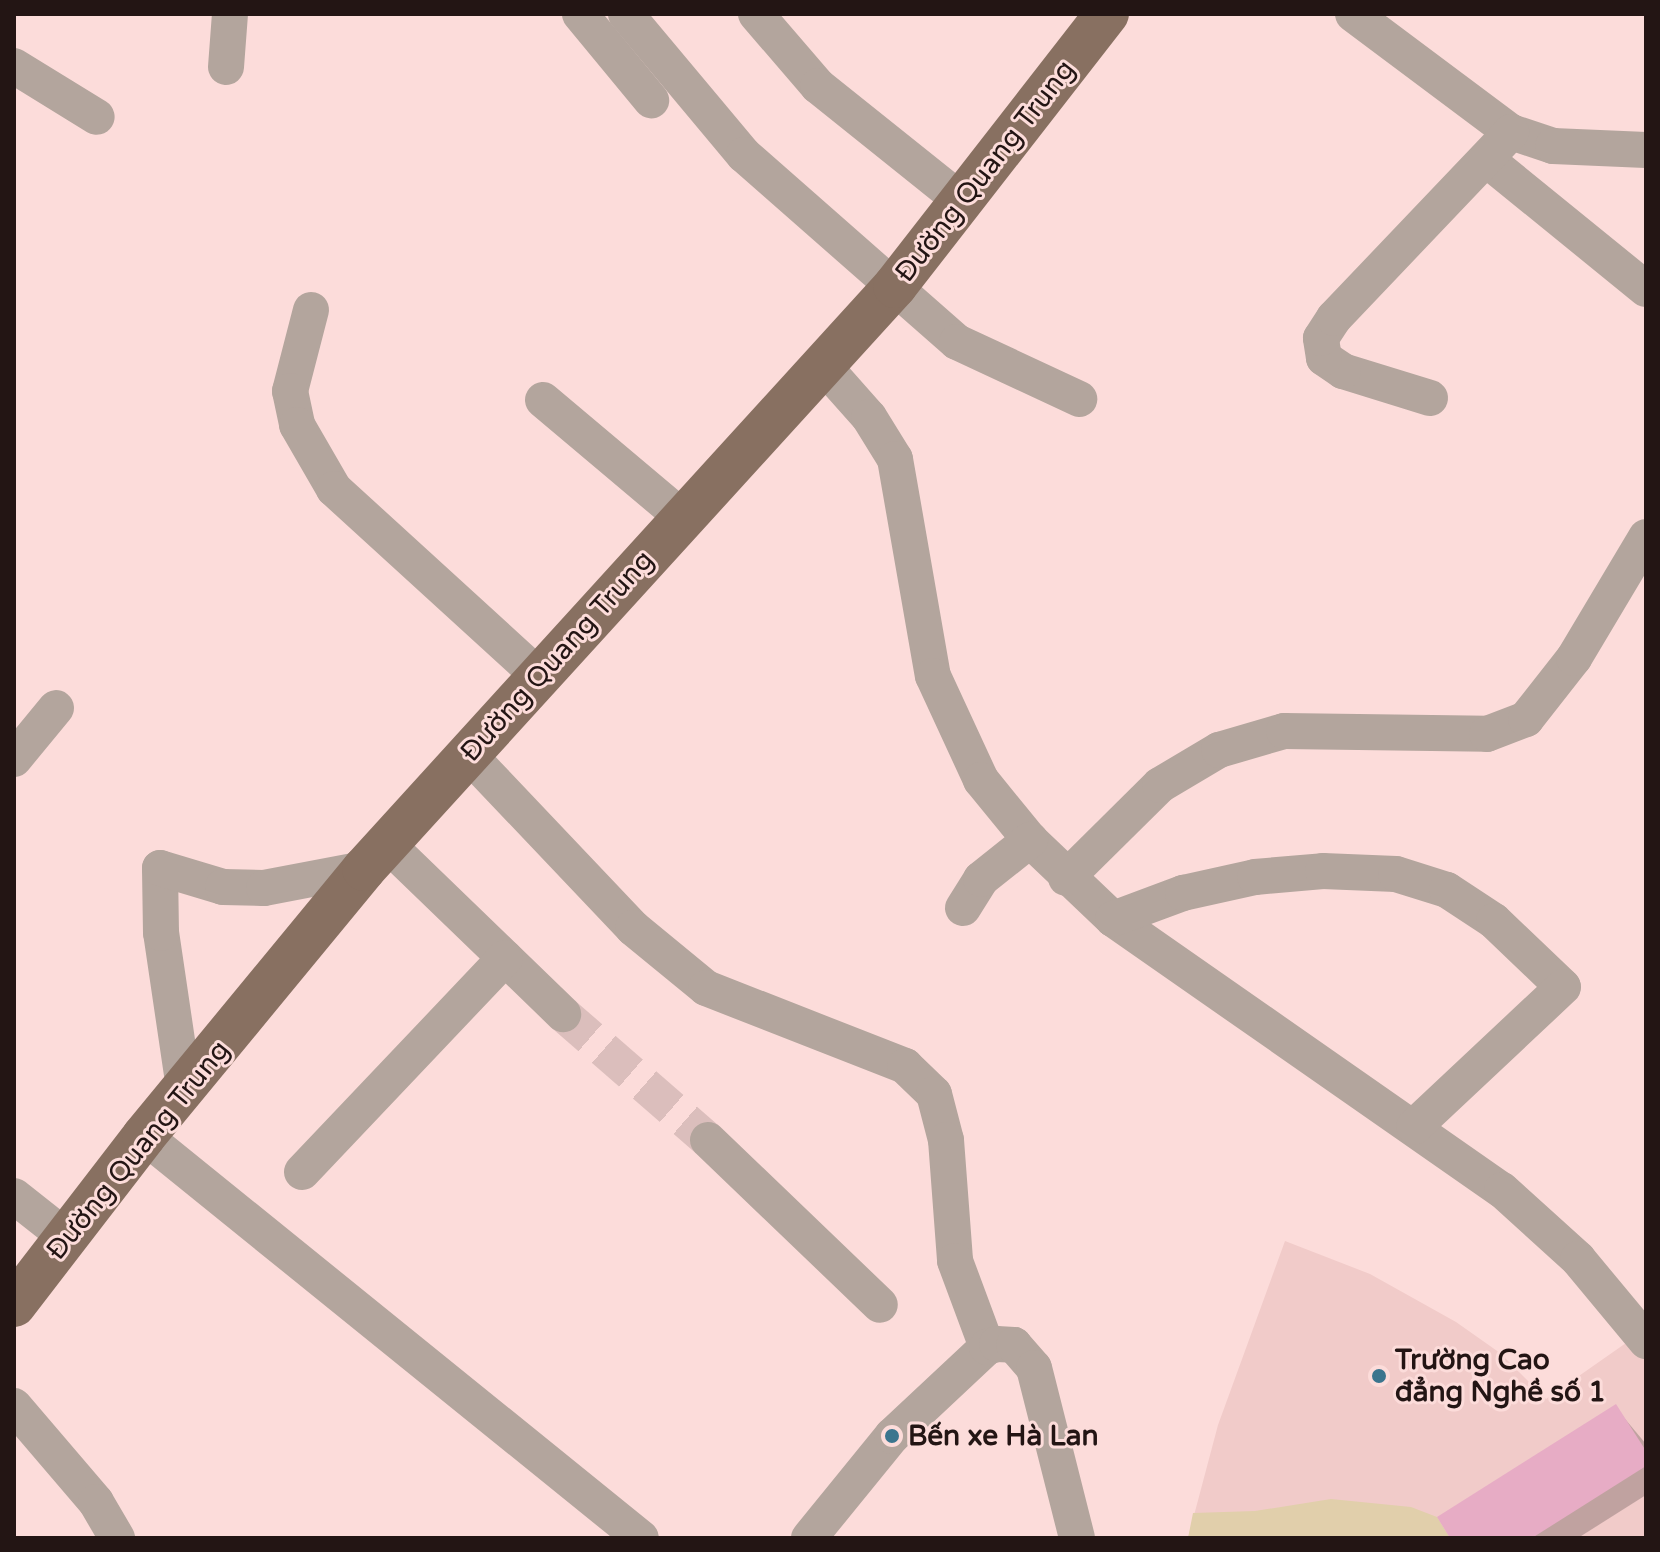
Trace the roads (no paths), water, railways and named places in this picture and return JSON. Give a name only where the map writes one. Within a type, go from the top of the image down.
[{"type":"main road","name":"Đường Quang Trung","points":[[14,1305],[144,1136],[375,857],[821,363],[895,286],[964,203],[1107,14]]},
{"type":"street","points":[[226,67],[230,14]]},
{"type":"street","points":[[580,14],[651,100]]},
{"type":"street","points":[[626,14],[744,155],[957,342],[1079,399]]},
{"type":"street","points":[[756,14],[818,86],[964,203]]},
{"type":"street","points":[[1353,14],[1511,132],[1553,146],[1646,150]]},
{"type":"street","points":[[14,66],[97,117]]},
{"type":"street","points":[[1430,398],[1343,371],[1324,358],[1321,338],[1334,318],[1511,132]]},
{"type":"street","points":[[1486,159],[1646,289]]},
{"type":"street","points":[[311,310],[290,391],[297,425],[334,489],[539,676]]},
{"type":"street","points":[[821,363],[869,417],[895,459],[933,676],[981,780],[1030,840],[1066,878],[1113,919],[1414,1127],[1543,1226],[1644,1336]]},
{"type":"street","points":[[543,400],[682,517]]},
{"type":"street","points":[[1066,878],[1160,785],[1219,750],[1284,731],[1487,734],[1526,719],[1574,658],[1646,537]]},
{"type":"street","points":[[14,759],[56,708]]},
{"type":"street","points":[[468,754],[633,928],[706,988],[905,1066],[934,1094],[946,1140],[955,1261],[987,1347]]},
{"type":"street","points":[[963,908],[981,879],[1030,840]]},
{"type":"street","points":[[184,1088],[161,933],[160,868],[223,887],[264,888],[375,857],[505,958],[563,1014]]},
{"type":"street","points":[[1113,919],[1183,893],[1255,877],[1323,871],[1396,874],[1447,890],[1494,921],[1563,987],[1414,1127]]},
{"type":"street","points":[[302,1172],[505,958]]},
{"type":"street","points":[[144,1136],[641,1538]]},
{"type":"street","points":[[708,1140],[880,1305]]},
{"type":"street","points":[[14,1196],[66,1237]]},
{"type":"street","points":[[809,1538],[892,1436],[987,1347],[1014,1345],[1034,1368],[1077,1538]]},
{"type":"street","points":[[14,1406],[96,1502],[117,1538]]},
{"type":"tunnel","points":[[563,1014],[708,1140]]},
{"type":"place","name":"Trường Cao đẳng Nghề số 1","points":[[1379,1376]]},
{"type":"place","name":"Bến xe Hà Lan","points":[[892,1436]]}]
